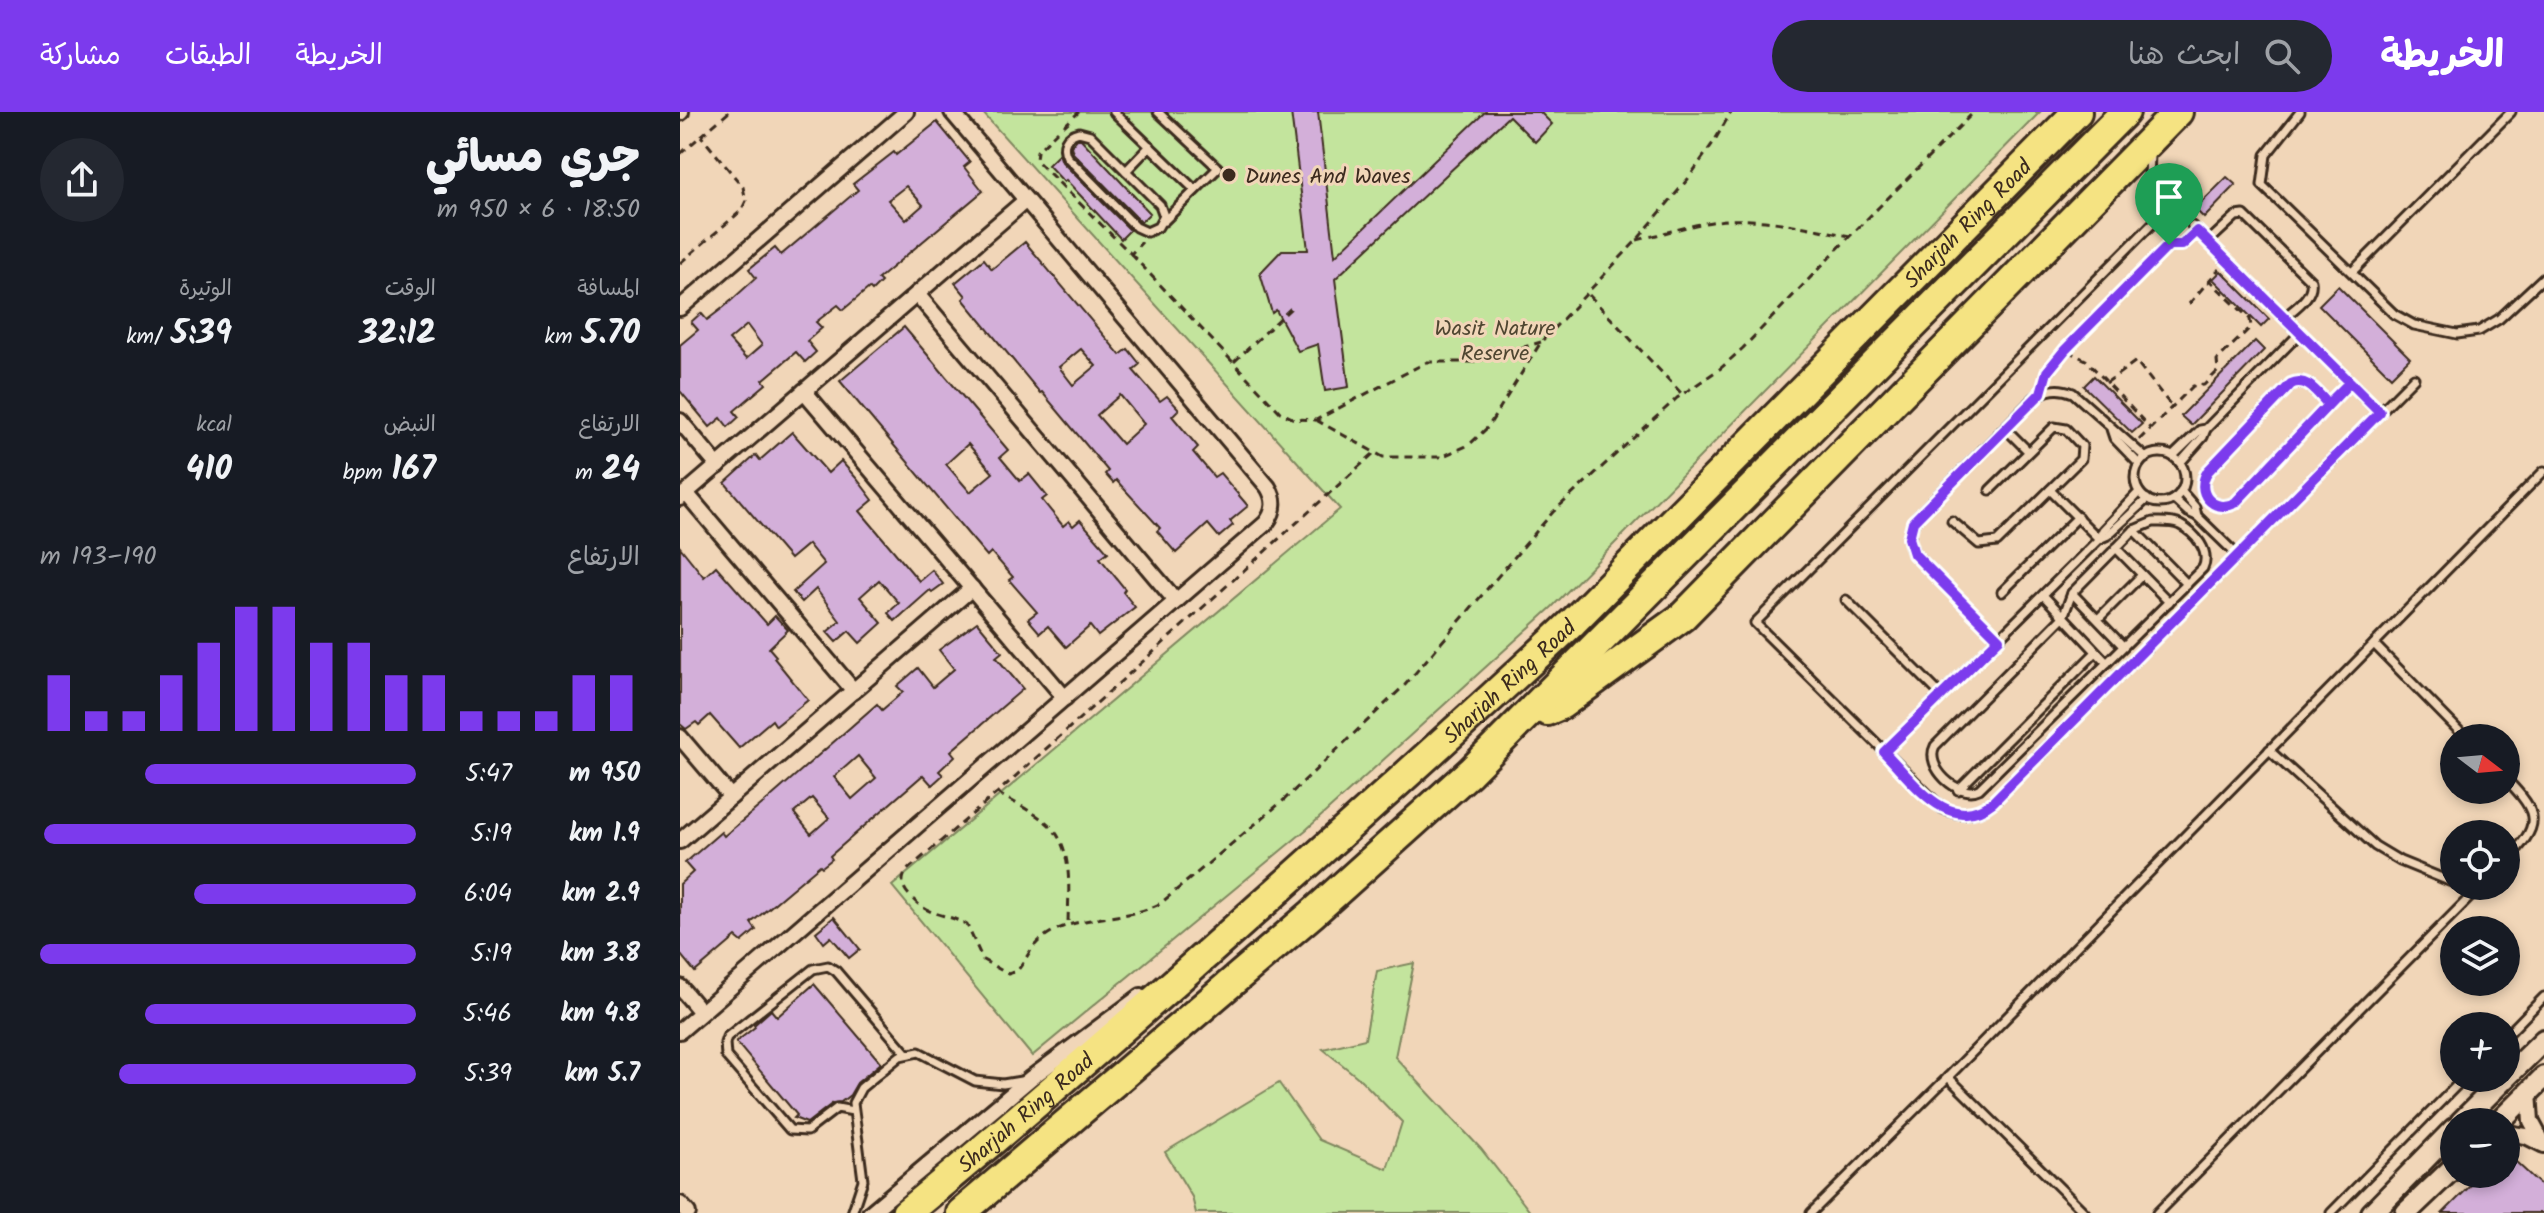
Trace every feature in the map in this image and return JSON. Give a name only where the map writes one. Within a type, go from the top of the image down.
[{"type":"highway","name":"Sharjah Ring Road","points":[[906,1213],[998,1138],[1485,705],[1573,622],[2077,112]]},
{"type":"highway","name":"Sharjah Ring Road","points":[[961,1213],[1344,886],[1520,723],[2125,112]]},
{"type":"highway","points":[[1520,723],[1561,705],[1682,617],[2134,176],[2153,137],[2178,112]]},
{"type":"main road","points":[[2520,1064],[2544,1040]]},
{"type":"main road","points":[[2513,1108],[2537,1084]]},
{"type":"main road","points":[[2475,1108],[2492,1092]]},
{"type":"main road","points":[[2372,1213],[2440,1143]]},
{"type":"main road","points":[[2406,1213],[2440,1180]]},
{"type":"street","points":[[680,308],[906,112]]},
{"type":"street","points":[[680,1031],[1266,523],[1274,509],[1272,493],[952,112]]},
{"type":"street","points":[[854,691],[683,496],[1026,200]]},
{"type":"street","points":[[917,294],[1176,601]]},
{"type":"street","points":[[804,391],[1065,698]]},
{"type":"street","points":[[680,421],[718,466]]},
{"type":"street","points":[[680,841],[972,588]]},
{"type":"street","points":[[680,737],[731,797]]},
{"type":"street","points":[[870,1213],[1031,1078],[1165,977],[1221,942]]},
{"type":"street","points":[[680,987],[701,1012]]},
{"type":"street","points":[[2537,1084],[2531,1121],[2543,1145]]},
{"type":"street","points":[[2520,1135],[2543,1145]]},
{"type":"street","points":[[680,1204],[688,1213]]},
{"type":"lane","points":[[1114,112],[1195,190]]},
{"type":"lane","points":[[1158,112],[1218,168],[1153,231],[1136,227],[1067,157],[1064,146],[1074,133],[1085,133],[1160,205],[1162,222]]},
{"type":"lane","points":[[2300,112],[2266,155],[2262,185],[2394,314],[2405,321],[2457,334],[2479,331],[2489,326],[2544,277]]},
{"type":"lane","points":[[2352,272],[2511,112]]},
{"type":"lane","points":[[1126,171],[1150,146]]},
{"type":"lane","points":[[2134,176],[2185,218]]},
{"type":"lane","points":[[2171,205],[1755,623],[1943,809],[1964,815],[1985,809],[2414,378]]},
{"type":"lane","points":[[2208,242],[2236,216],[2244,215],[2311,281],[2313,287],[2310,293],[2285,317]]},
{"type":"lane","points":[[2195,228],[2380,412]]},
{"type":"lane","points":[[2180,463],[2203,437],[2206,429],[2300,333]]},
{"type":"lane","points":[[2328,404],[2304,382],[2291,384],[2208,471],[2202,484],[2205,497],[2216,505],[2235,503],[2350,382]]},
{"type":"lane","points":[[1999,639],[1919,560],[1910,546],[1913,522],[2041,393],[2057,389],[2073,393],[2111,429],[2120,432],[2133,445],[2142,461]]},
{"type":"lane","points":[[1952,521],[1973,541],[1997,542],[2081,459],[2082,446],[2066,429],[2058,426],[2050,429],[1990,490]]},
{"type":"lane","points":[[2005,428],[2028,451]]},
{"type":"lane","points":[[2111,429],[2114,438],[2142,461]]},
{"type":"lane","points":[[2173,456],[2200,430],[2206,429]]},
{"type":"lane","points":[[2159,453],[2173,456],[2180,463],[2185,477],[2181,491],[2174,499],[2161,503],[2147,499],[2139,492],[2135,478],[2142,461],[2159,453]]},
{"type":"lane","points":[[1811,1213],[2544,471]]},
{"type":"lane","points":[[2050,490],[2099,539]]},
{"type":"lane","points":[[2181,491],[2195,507],[2197,516]]},
{"type":"lane","points":[[1884,752],[2099,539],[2103,530],[2139,492]]},
{"type":"lane","points":[[2099,539],[2108,535],[2147,499]]},
{"type":"lane","points":[[2174,499],[2197,516],[2238,556]]},
{"type":"lane","points":[[2002,592],[2078,517]]},
{"type":"lane","points":[[2147,523],[2173,523],[2183,527],[2204,548],[2206,560],[2203,568],[1979,789],[1969,793],[1958,790],[1933,765],[1932,750],[2063,617],[2072,593],[2134,530],[2147,523]]},
{"type":"lane","points":[[2134,530],[2187,584]]},
{"type":"lane","points":[[2116,548],[2169,602]]},
{"type":"lane","points":[[2098,619],[2142,575]]},
{"type":"lane","points":[[2072,593],[2123,646]]},
{"type":"lane","points":[[2043,595],[2107,663]]},
{"type":"lane","points":[[1846,600],[1942,696]]},
{"type":"lane","points":[[2144,627],[2155,639]]},
{"type":"lane","points":[[2374,644],[2452,724]]},
{"type":"lane","points":[[1958,790],[2096,652]]},
{"type":"lane","points":[[2269,750],[2375,846],[2440,878]]},
{"type":"lane","points":[[2520,793],[2527,800],[2534,820],[2532,831],[2520,846]]},
{"type":"lane","points":[[2157,1213],[2467,900]]},
{"type":"lane","points":[[853,1111],[845,1107],[837,1108],[807,1131],[790,1130],[726,1056],[727,1037],[813,969],[828,966],[836,971],[906,1053]]},
{"type":"lane","points":[[2520,1022],[2544,997]]},
{"type":"lane","points":[[852,1213],[861,1192],[863,1167],[853,1103],[861,1088],[906,1053],[926,1055],[975,1081],[1003,1084],[1031,1078]]},
{"type":"lane","points":[[1948,1077],[2085,1213]]},
{"type":"lane","points":[[2331,1213],[2450,1092]]},
{"type":"path","points":[[680,154],[729,112]]},
{"type":"path","points":[[1316,420],[1373,454],[1392,459],[1441,457],[1469,445],[1488,427],[1541,342],[1637,240],[1688,179],[1731,112]]},
{"type":"path","points":[[1373,454],[997,793],[906,871],[903,876],[904,889],[924,910],[967,925],[983,960],[1008,974],[1017,971],[1035,945],[1046,936],[1068,926],[1145,910],[1161,903],[1285,799],[1405,685],[1553,512],[1682,394],[1721,368],[1743,348],[1974,112]]},
{"type":"path","points":[[680,263],[741,211],[746,201],[743,187],[701,136]]},
{"type":"path","points":[[1637,240],[1700,225],[1739,220],[1783,222],[1850,236]]},
{"type":"path","points":[[2041,393],[2047,372],[2065,350],[2169,245],[2182,245],[2195,228]]},
{"type":"path","points":[[1131,254],[1287,416],[1301,421],[1316,420],[1427,362],[1474,362],[1541,342]]},
{"type":"path","points":[[2189,304],[2226,260]]},
{"type":"path","points":[[2133,445],[2193,386],[2203,386],[2218,371],[2217,360],[2252,324],[2209,280]]},
{"type":"path","points":[[1588,294],[1682,394]]},
{"type":"path","points":[[1234,362],[1291,308]]},
{"type":"path","points":[[2065,350],[2086,360],[2151,429]]},
{"type":"path","points":[[2106,383],[2136,361],[2172,407]]},
{"type":"path","points":[[997,793],[1044,820],[1061,841],[1067,868],[1068,926]]},
{"type":"green space","name":"Wasit Nature Reserve","points":[[982,112],[2040,112],[1552,607],[1307,829],[1032,1056],[892,886],[1340,509]]},
{"type":"green space","points":[[1414,963],[1395,1057],[1481,1149],[1531,1213],[1196,1213],[1192,1197],[1165,1152],[1279,1083],[1319,1140],[1387,1169],[1402,1122],[1361,1080],[1323,1049],[1365,1039],[1377,971]]},
{"type":"building","points":[[1291,112],[1318,112],[1335,256],[1485,112],[1540,112],[1552,124],[1535,142],[1509,116],[1335,279],[1349,387],[1325,391],[1318,344],[1298,351],[1276,310],[1272,313],[1260,273],[1282,250],[1308,250]]},
{"type":"building","points":[[937,122],[970,162],[964,167],[983,191],[878,279],[881,282],[872,291],[869,288],[843,310],[838,305],[816,322],[822,328],[807,341],[816,352],[805,362],[796,352],[763,380],[766,384],[734,411],[739,417],[728,427],[721,418],[710,427],[680,391],[680,345],[698,330],[691,322],[701,313],[707,320],[724,307],[756,278],[749,269],[775,248],[781,255],[858,190],[853,184],[894,152],[896,155]],"holes":[[[906,186],[923,205],[906,220],[888,200]],[[747,325],[762,345],[746,359],[729,340]]]},
{"type":"building","points":[[1081,139],[1150,213],[1141,222],[1073,153],[1071,146]]},
{"type":"building","points":[[1059,154],[1062,162],[1130,230],[1121,239],[1048,165]]},
{"type":"building","points":[[2227,177],[2236,185],[2204,218],[2195,209]]},
{"type":"building","points":[[1025,242],[1120,355],[1128,349],[1140,364],[1133,370],[1160,401],[1167,396],[1179,409],[1172,416],[1198,447],[1193,452],[1214,477],[1220,473],[1248,506],[1230,521],[1233,525],[1219,537],[1208,524],[1176,553],[1157,531],[1160,528],[1116,480],[1113,483],[1105,474],[1108,471],[963,299],[966,296],[955,283],[984,259],[992,269]],"holes":[[[1081,349],[1096,366],[1073,385],[1059,367]],[[1120,395],[1144,424],[1122,444],[1097,415]]]},
{"type":"building","points":[[2221,271],[2269,319],[2261,327],[2213,279]]},
{"type":"building","points":[[2338,286],[2410,358],[2391,377],[2319,305]]},
{"type":"building","points":[[904,327],[1008,450],[1000,457],[1020,481],[1029,474],[1047,496],[1042,500],[1063,526],[1069,521],[1073,526],[1080,520],[1108,552],[1100,558],[1135,607],[1098,636],[1090,626],[1066,647],[1048,626],[1040,633],[1028,619],[1037,612],[1009,580],[1013,577],[991,552],[987,556],[840,381]],"holes":[[[968,444],[993,473],[970,492],[946,464]]]},
{"type":"building","points":[[2255,341],[2264,350],[2191,425],[2181,416]]},
{"type":"building","points":[[2094,376],[2142,424],[2132,433],[2084,386]]},
{"type":"building","points":[[792,432],[828,473],[841,461],[857,479],[873,500],[860,511],[919,581],[932,570],[943,584],[932,592],[930,590],[895,621],[888,613],[899,603],[879,580],[860,597],[882,623],[860,643],[849,631],[836,642],[827,632],[840,621],[816,589],[802,602],[793,592],[824,564],[808,544],[790,559],[725,483],[756,455],[760,460]]},
{"type":"building","points":[[680,547],[704,577],[716,566],[767,624],[775,616],[788,630],[769,648],[808,700],[776,726],[772,720],[739,748],[710,715],[699,725],[696,722],[686,729],[680,724]]},
{"type":"building","points":[[977,622],[1002,652],[996,657],[1023,689],[951,751],[955,756],[939,771],[943,775],[932,785],[923,775],[830,856],[832,859],[822,867],[820,865],[751,923],[756,930],[742,942],[736,937],[695,972],[680,954],[680,884],[693,872],[685,863],[721,832],[724,836],[877,704],[882,710],[903,692],[897,686],[918,668],[933,687],[954,669],[939,650]],"holes":[[[858,756],[876,778],[852,799],[834,777]],[[812,798],[829,818],[811,834],[794,813]]]},
{"type":"building","points":[[834,917],[860,949],[849,958],[831,937],[824,943],[816,932]]},
{"type":"building","points":[[814,984],[881,1063],[857,1083],[850,1095],[841,1102],[833,1103],[807,1123],[794,1118],[797,1115],[736,1042],[771,1010],[777,1017]]},
{"type":"building","points":[[2520,1166],[2544,1188],[2544,1213],[2443,1213],[2468,1188],[2520,1188]]},
{"type":"place","name":"Dunes And Waves","points":[[1229,175]]},
{"type":"route","points":[[2169,245],[2065,350],[2047,372],[2041,393],[1913,522],[1909,538],[1914,554],[1999,639],[1884,752],[1934,803],[1953,813],[1975,813],[1993,802],[2380,412],[2350,382],[2235,503],[2222,506],[2210,502],[2205,497],[2202,484],[2208,471],[2291,384],[2304,382],[2328,404],[2350,382],[2197,231],[2182,245],[2169,245]]}]
